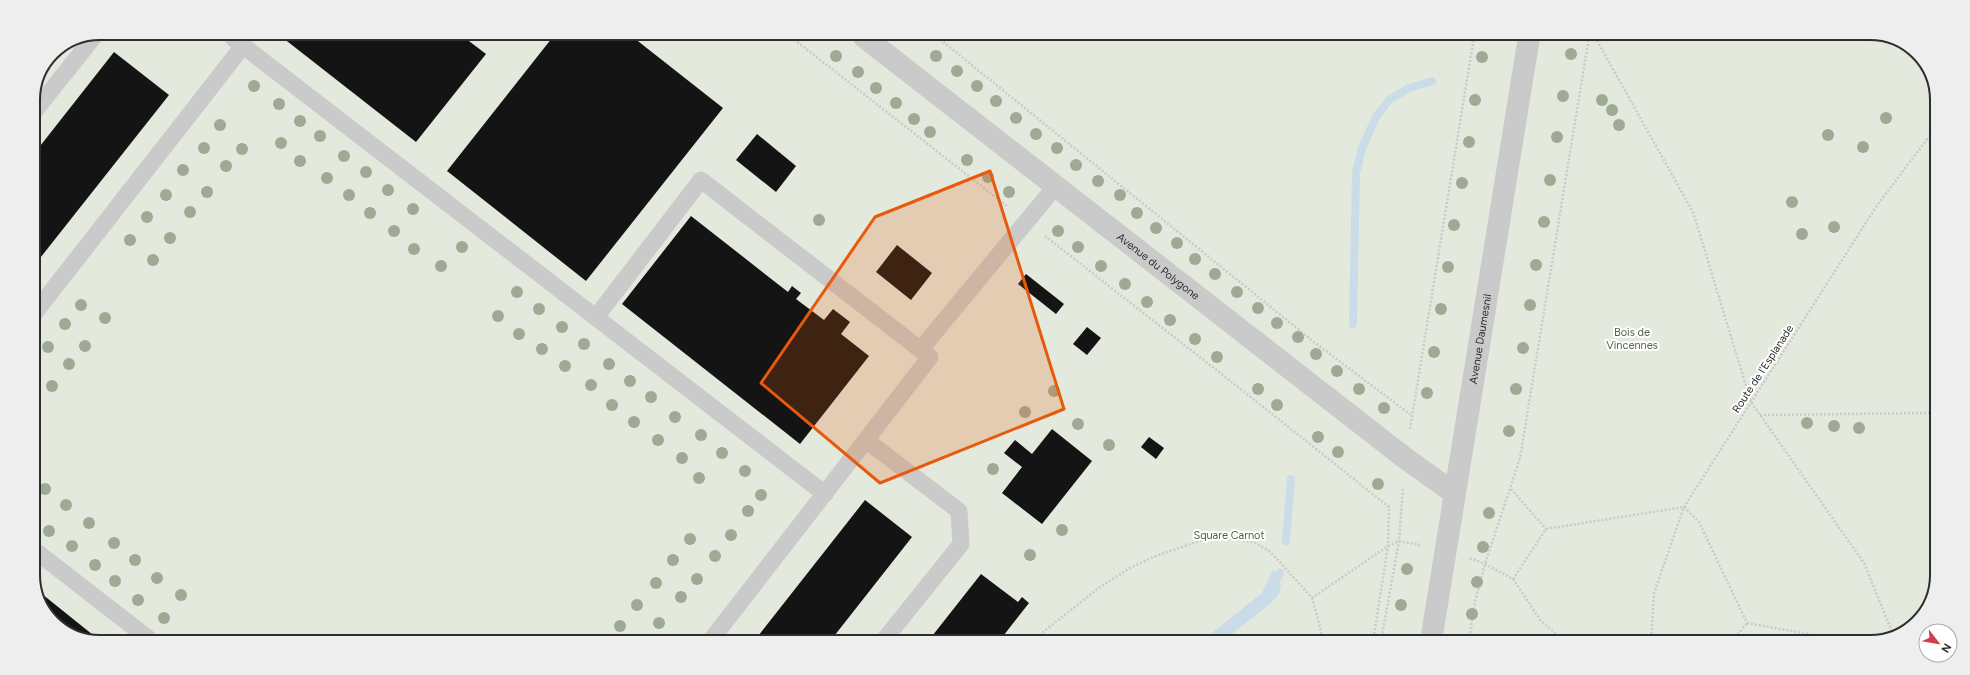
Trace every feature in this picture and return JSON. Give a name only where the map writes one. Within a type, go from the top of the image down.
[{"type":"street","name":"Avenue du Polygone","points":[[868,40],[1055,188],[1405,458],[1454,493]]},
{"type":"street","name":"Avenue Daumesnil","points":[[1432,635],[1529,40]]},
{"type":"lane","points":[[40,104],[91,41]]},
{"type":"lane","points":[[40,306],[238,42],[825,494]]},
{"type":"lane","points":[[596,317],[701,180],[930,357],[715,635]]},
{"type":"lane","points":[[920,350],[1055,188]]},
{"type":"lane","points":[[866,440],[959,510],[961,544],[888,635]]},
{"type":"lane","points":[[40,554],[144,635]]},
{"type":"path","points":[[795,40],[1232,382],[1389,507],[1388,546],[1374,635]]},
{"type":"path","points":[[941,40],[1314,342],[1411,416]]},
{"type":"path","points":[[1409,434],[1474,40]]},
{"type":"path","points":[[1470,635],[1475,601],[1485,564],[1520,458],[1589,40]]},
{"type":"path","points":[[1597,40],[1693,212],[1751,402],[1864,563],[1892,631]]},
{"type":"path","name":"Route de l'Esplanade","points":[[1651,635],[1654,593],[1684,507],[1876,207],[1930,135]]},
{"type":"path","points":[[1760,415],[1930,413]]},
{"type":"path","points":[[1382,635],[1399,541],[1403,486]]},
{"type":"path","points":[[1510,488],[1546,529]]},
{"type":"path","points":[[1513,579],[1546,529],[1684,507],[1699,522],[1747,623]]},
{"type":"path","points":[[1039,635],[1100,587],[1130,568],[1153,557],[1214,536],[1253,542],[1269,551],[1312,598],[1321,635]]},
{"type":"path","points":[[1312,598],[1388,546],[1399,541],[1422,546]]},
{"type":"path","points":[[1470,558],[1513,579],[1541,621],[1558,635]]},
{"type":"path","points":[[1737,635],[1747,623]]},
{"type":"path","points":[[1747,623],[1814,635]]},
{"type":"highlighted area","points":[[990,171],[1064,409],[880,483],[761,383],[875,217]]},
{"type":"green space","name":"Bois de Vincennes","points":[[1870,40],[1886,42],[1904,50],[1918,63],[1928,84],[1930,96],[1930,576],[1928,591],[1920,609],[1907,623],[1890,632],[1870,635],[100,635],[84,633],[66,625],[50,609],[41,587],[40,579],[40,100],[41,88],[45,77],[50,66],[57,57],[66,50],[88,41]]},
{"type":"water","points":[[1273,569],[1281,585],[1279,594],[1270,604],[1231,635],[1210,635],[1262,593]]},
{"type":"building","points":[[286,40],[468,40],[486,54],[416,142]]},
{"type":"building","points":[[550,40],[637,40],[723,108],[586,281],[447,171]]},
{"type":"building","points":[[114,52],[169,95],[40,258],[40,146]]},
{"type":"building","points":[[757,134],[796,166],[776,192],[736,160]]},
{"type":"building","points":[[691,216],[788,292],[792,286],[801,293],[796,299],[824,320],[833,309],[850,322],[841,334],[869,356],[800,444],[622,304]]},
{"type":"building","points":[[897,245],[932,273],[911,300],[876,272]]},
{"type":"building","points":[[1026,274],[1064,304],[1056,314],[1018,284]]},
{"type":"building","points":[[1087,327],[1101,338],[1087,355],[1073,344]]},
{"type":"building","points":[[1052,429],[1092,461],[1042,524],[1002,493],[1022,467],[1004,453],[1015,440],[1032,454]]},
{"type":"building","points":[[1149,437],[1164,448],[1156,459],[1141,447]]},
{"type":"building","points":[[865,500],[912,537],[835,635],[759,635]]},
{"type":"building","points":[[981,574],[1018,602],[1022,597],[1029,603],[1004,635],[933,635]]},
{"type":"building","points":[[44,596],[92,634],[84,633],[66,625],[50,609]]},
{"type":"waterway","points":[[1353,324],[1356,173],[1362,148],[1376,117],[1389,100],[1409,88],[1432,81]]},
{"type":"waterway","points":[[1286,541],[1291,479]]},
{"type":"waterway","points":[[1273,587],[1280,573]]},
{"type":"park label","name":"Square Carnot","points":[[1229,535]]}]
